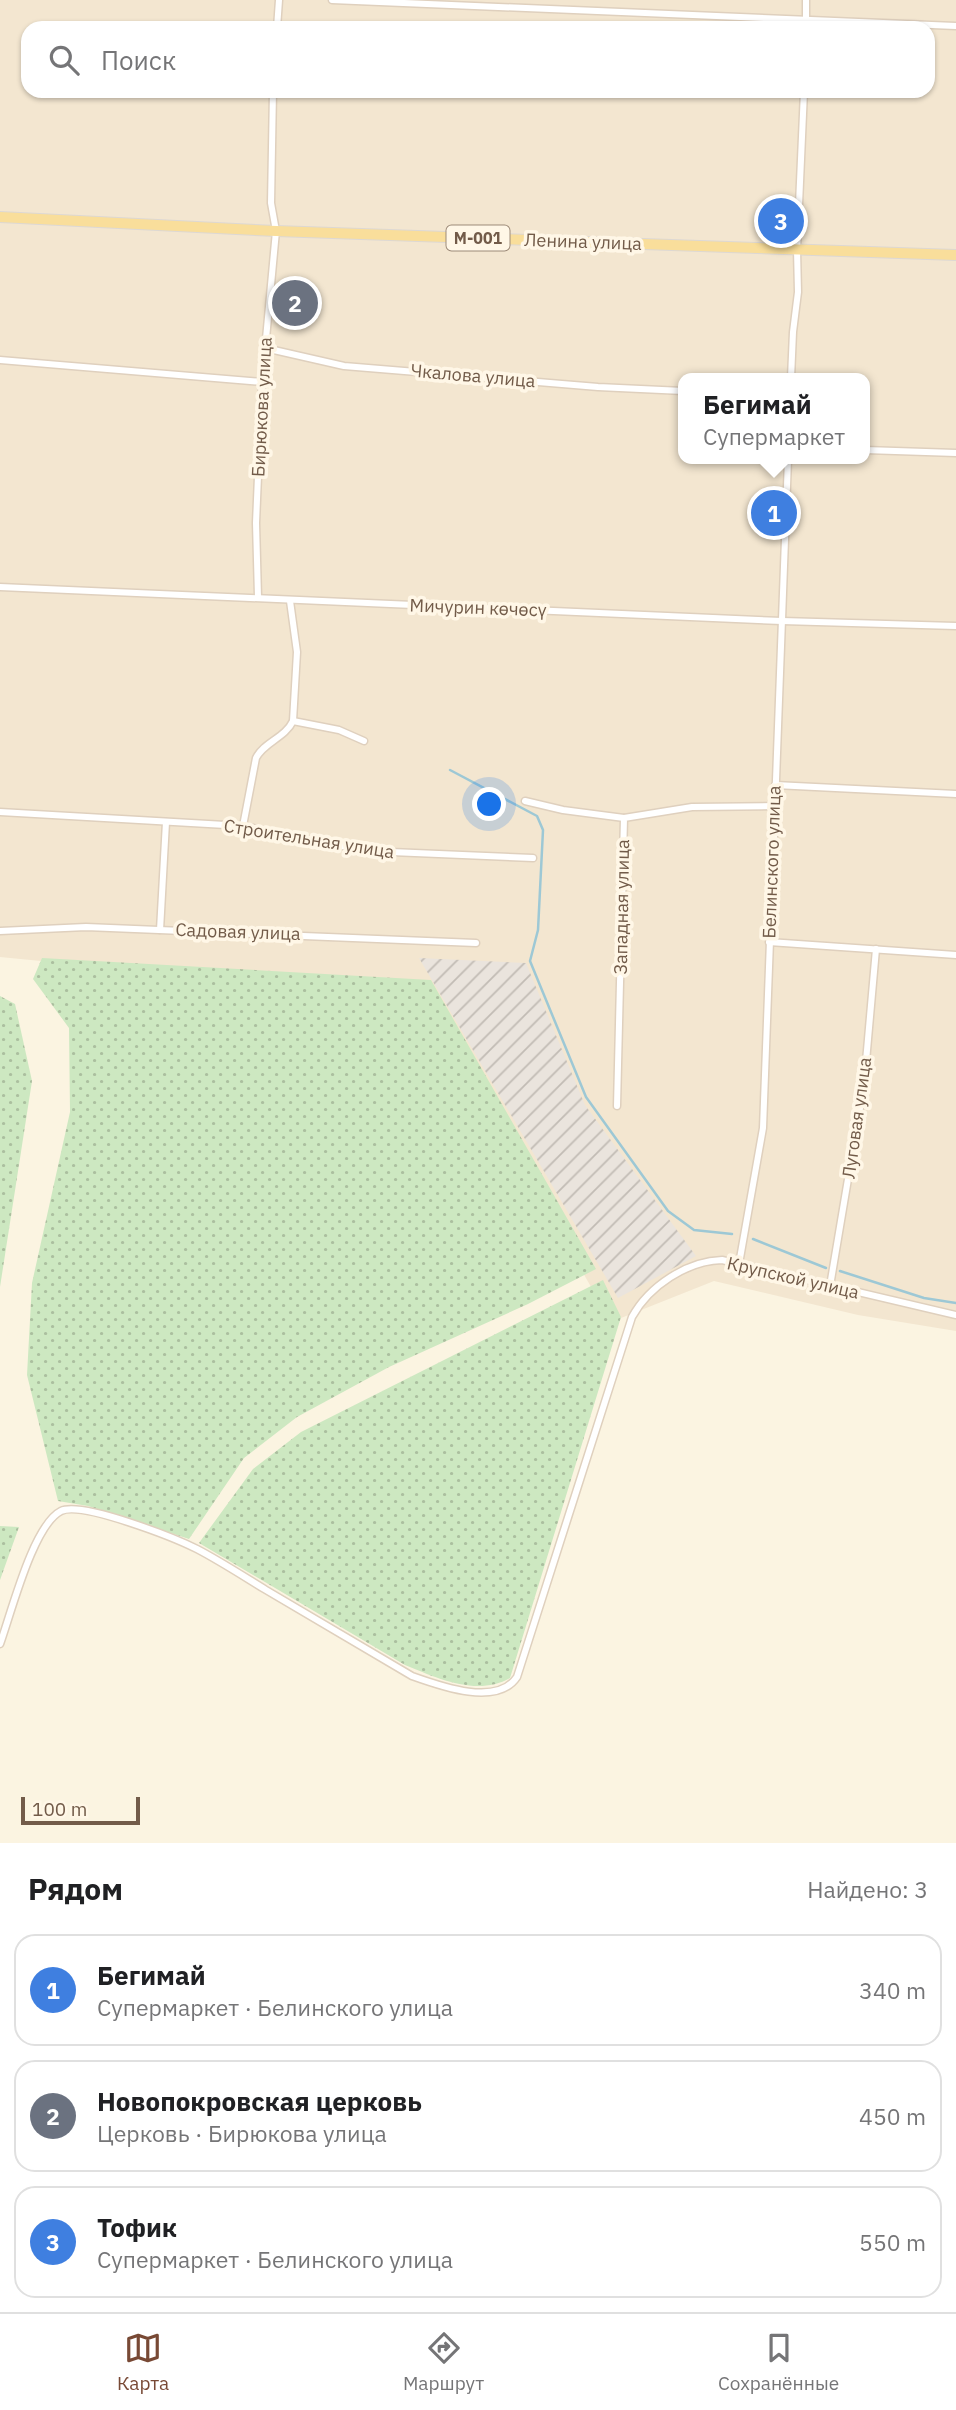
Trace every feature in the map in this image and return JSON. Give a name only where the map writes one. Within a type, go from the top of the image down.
[{"type":"main road","name":"Ленина улица","points":[[0,217],[276,231],[956,255]]},
{"type":"street","points":[[278,21],[279,0]]},
{"type":"street","points":[[332,0],[748,21]]},
{"type":"street","points":[[806,0],[807,21]]},
{"type":"street","points":[[935,26],[956,26]]},
{"type":"street","name":"Бирюкова улица","points":[[258,597],[256,523],[262,382],[276,231],[271,203],[273,98]]},
{"type":"street","points":[[792,373],[798,292],[797,250],[804,98]]},
{"type":"street","name":"Чкалова улица","points":[[265,348],[344,366],[598,387],[678,391]]},
{"type":"street","points":[[0,360],[262,382]]},
{"type":"street","points":[[870,450],[956,453]]},
{"type":"street","name":"Белинского улица","points":[[739,1264],[763,1128],[788,464]]},
{"type":"street","name":"Мичурин көчөсү","points":[[0,587],[258,597],[289,601],[956,626]]},
{"type":"street","points":[[243,826],[256,758],[289,730],[293,721],[297,652],[289,601]]},
{"type":"street","points":[[293,721],[339,730],[364,741]]},
{"type":"street","points":[[775,785],[956,794]]},
{"type":"street","points":[[525,801],[563,810],[624,818]]},
{"type":"street","name":"Западная улица","points":[[618,1106],[624,818],[691,807],[775,806]]},
{"type":"street","name":"Строительная улица","points":[[0,812],[243,826],[341,846],[391,852],[533,858]]},
{"type":"street","points":[[160,930],[166,822]]},
{"type":"street","name":"Садовая улица","points":[[0,931],[86,927],[476,943]]},
{"type":"street","points":[[769,942],[956,955]]},
{"type":"street","name":"Луговая улица","points":[[830,1286],[863,1084],[876,949]]},
{"type":"street","name":"Крупской улица","points":[[0,1644],[37,1538],[52,1518],[62,1510],[80,1510],[156,1532],[196,1549],[412,1676],[435,1685],[469,1692],[489,1692],[512,1685],[517,1677],[621,1348],[640,1302],[663,1283],[697,1263],[722,1260],[956,1315]]},
{"type":"shaded area","points":[[0,0],[956,0],[956,1331],[858,1315],[714,1281],[611,1322],[500,1127],[164,973],[0,957]]},
{"type":"shaded area","points":[[419,958],[526,963],[585,1105],[696,1256],[618,1298]]},
{"type":"green space","points":[[42,958],[431,980],[596,1269],[528,1304],[389,1367],[297,1417],[244,1458],[189,1539],[88,1506],[58,1501],[27,1375],[32,1283],[70,1112],[69,1028],[33,979]]},
{"type":"green space","points":[[0,996],[15,1004],[32,1081],[0,1287]]},
{"type":"green space","points":[[603,1280],[621,1317],[510,1678],[484,1686],[471,1686],[444,1680],[405,1665],[199,1543],[253,1469],[301,1432]]},
{"type":"green space","points":[[0,1526],[19,1527],[0,1580]]},
{"type":"waterway","points":[[450,770],[537,816],[543,830],[538,930],[530,961],[586,1097],[668,1211],[694,1230],[732,1234]]},
{"type":"waterway","points":[[753,1239],[826,1268]]},
{"type":"waterway","points":[[840,1271],[924,1298],[956,1303]]},
{"type":"place","name":"Тофик","points":[[781,221]]},
{"type":"place","name":"Новопокровская церковь","points":[[295,303]]},
{"type":"place","name":"Бегимай","points":[[774,513]]}]
